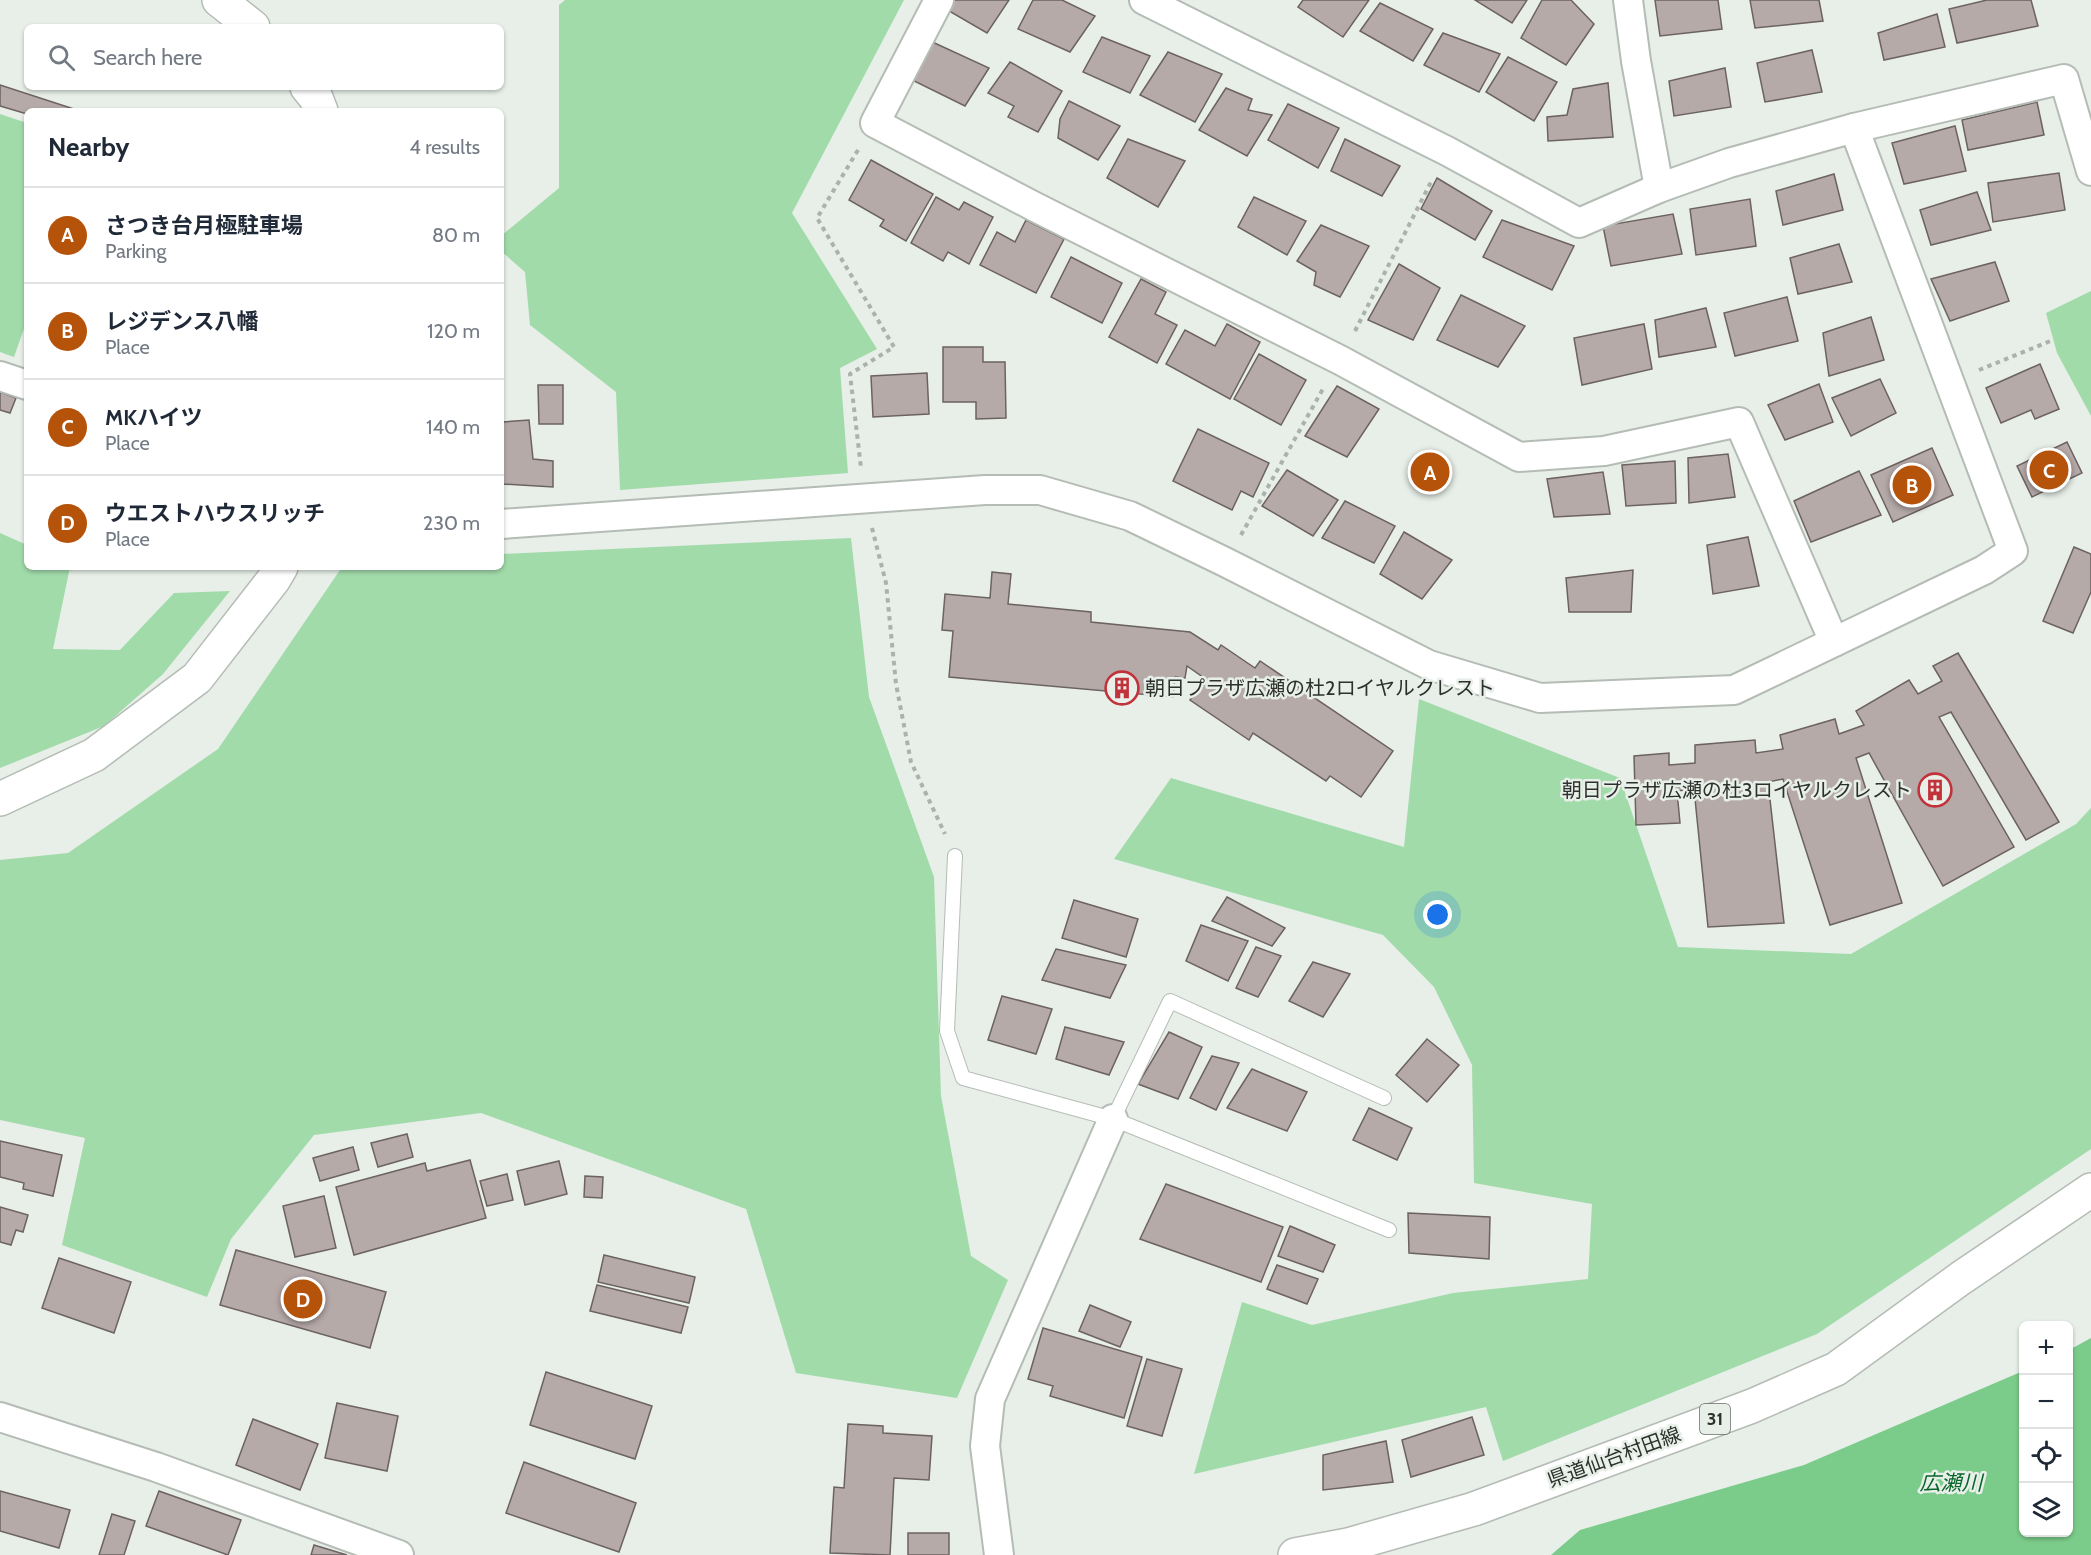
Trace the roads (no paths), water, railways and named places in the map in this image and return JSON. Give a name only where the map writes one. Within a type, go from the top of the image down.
[{"type":"main road","points":[[219,0],[250,24]]},
{"type":"main road","points":[[309,90],[320,108]]},
{"type":"main road","points":[[0,799],[94,755],[197,678],[279,570]]},
{"type":"main road","name":"県道仙台村田線","points":[[1295,1555],[1348,1545],[1474,1509],[1752,1406],[1836,1369],[1961,1278],[2091,1190]]},
{"type":"street","points":[[939,0],[874,123],[1035,207],[1340,360],[1519,457],[1604,451],[1739,422],[1834,642]]},
{"type":"street","points":[[1144,0],[1447,151],[1579,223],[1659,188],[1729,163],[1854,128],[2064,79],[2091,171]]},
{"type":"street","points":[[1628,0],[1636,61],[1659,188]]},
{"type":"street","points":[[504,524],[985,490],[1040,490],[1130,516],[1429,665],[1540,698],[1734,690],[1984,570],[2013,551],[1854,128]]},
{"type":"street","points":[[0,376],[24,384]]},
{"type":"street","points":[[999,1555],[985,1446],[990,1399],[1113,1119]]},
{"type":"street","points":[[0,1417],[156,1467],[399,1555]]},
{"type":"lane","points":[[955,856],[947,1031],[963,1078],[1113,1119],[1389,1230]]},
{"type":"lane","points":[[1113,1119],[1170,1001],[1384,1098]]},
{"type":"water","name":"広瀬川","points":[[2091,1338],[2091,1555],[1551,1555],[1580,1530],[1804,1465],[2019,1373],[2019,1537],[2073,1537],[2073,1348]]},
{"type":"place","name":"MKハイツ","points":[[2049,470]]},
{"type":"place","name":"さつき台月極駐車場","points":[[1430,472]]},
{"type":"place","name":"レジデンス八幡","points":[[1912,485]]},
{"type":"place","name":"朝日プラザ広瀬の杜2ロイヤルクレスト","points":[[1122,688]]},
{"type":"place","name":"朝日プラザ広瀬の杜3ロイヤルクレスト","points":[[1935,790]]},
{"type":"place","name":"ウエストハウスリッチ","points":[[303,1299]]}]
